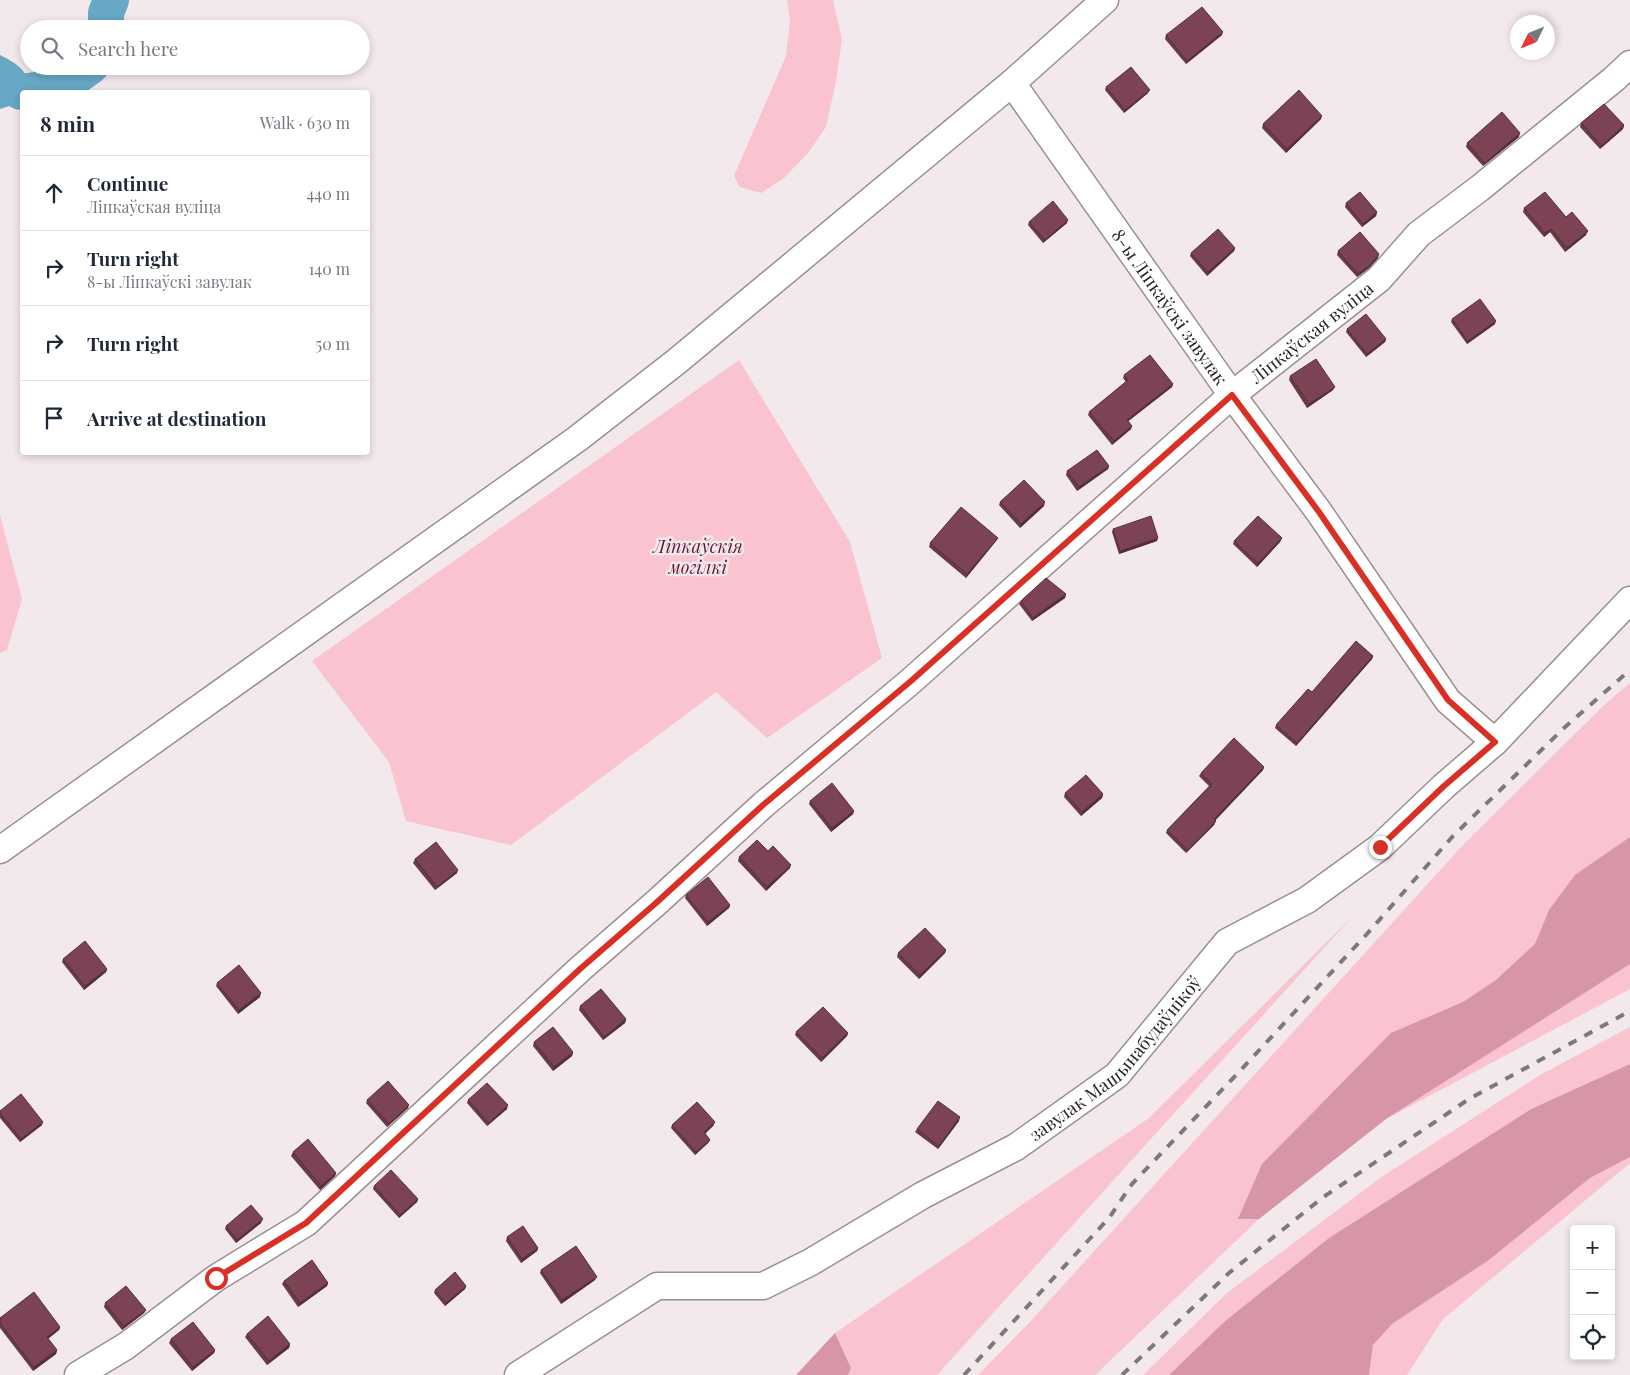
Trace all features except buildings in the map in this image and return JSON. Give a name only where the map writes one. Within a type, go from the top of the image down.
[{"type":"street","points":[[0,850],[577,439],[676,362],[1012,83],[1105,0]]},
{"type":"street","name":"Ліпкаўская вуліца","points":[[78,1375],[126,1346],[216,1278],[306,1223],[580,969],[656,903],[763,805],[911,681],[1232,395],[1379,279],[1419,234],[1503,170],[1630,64]]},
{"type":"street","name":"8-ы Ліпкаўскі завулак","points":[[1012,83],[1232,395],[1319,512],[1448,700],[1495,742]]},
{"type":"street","name":"завулак Машынабудаўнікоў","points":[[518,1375],[657,1286],[764,1286],[811,1262],[923,1195],[1016,1147],[1117,1075],[1228,942],[1307,900],[1380,847],[1444,786],[1495,742],[1630,600]]},
{"type":"green space","points":[[787,0],[833,0],[842,40],[826,127],[808,153],[784,178],[761,193],[740,187],[734,176],[786,56],[790,22]]},
{"type":"green space","name":"Ліпкаўскія могілкі","points":[[739,360],[850,542],[882,658],[767,738],[716,692],[511,845],[406,821],[389,762],[312,661]]},
{"type":"green space","points":[[0,515],[22,599],[7,650],[0,653]]},
{"type":"green space","points":[[1630,683],[1630,989],[1386,1119],[1259,1219],[1095,1375],[978,1375],[1028,1324],[1463,845],[1605,704]]},
{"type":"green space","points":[[1352,917],[937,1375],[848,1375],[851,1368],[835,1333],[1149,1118]]},
{"type":"green space","points":[[1630,1027],[1630,1064],[1531,1109],[1329,1238],[1224,1322],[1169,1375],[1143,1375],[1227,1293],[1380,1178],[1540,1075]]},
{"type":"green space","points":[[1630,1157],[1630,1163],[1443,1319],[1407,1375],[1369,1375],[1373,1345],[1392,1324],[1489,1260],[1590,1178]]},
{"type":"shaded area","points":[[1630,837],[1630,964],[1386,1119],[1259,1219],[1238,1219],[1262,1164],[1391,1033],[1463,1002],[1496,980],[1535,944],[1549,910],[1575,875]]},
{"type":"shaded area","points":[[1630,1064],[1630,1157],[1590,1178],[1489,1260],[1392,1324],[1373,1345],[1369,1375],[1169,1375],[1224,1322],[1329,1238],[1531,1109]]},
{"type":"shaded area","points":[[835,1333],[851,1368],[848,1375],[796,1375]]},
{"type":"water","points":[[0,55],[20,68],[20,75],[26,75],[31,90],[20,90],[20,101],[0,109]]},
{"type":"waterway","points":[[106,20],[106,13],[111,0]]},
{"type":"waterway","points":[[35,90],[63,86],[78,75]]},
{"type":"waterway","points":[[0,80],[20,91]]},
{"type":"railway","points":[[964,1375],[1109,1218],[1132,1184],[1366,935],[1453,836],[1564,728],[1630,670]]},
{"type":"railway","points":[[1122,1375],[1229,1273],[1322,1198],[1469,1099],[1630,1011]]},
{"type":"route","points":[[216,1278],[306,1223],[580,969],[656,903],[763,805],[911,681],[1232,395],[1319,512],[1448,700],[1495,742],[1444,786],[1380,847]]}]
